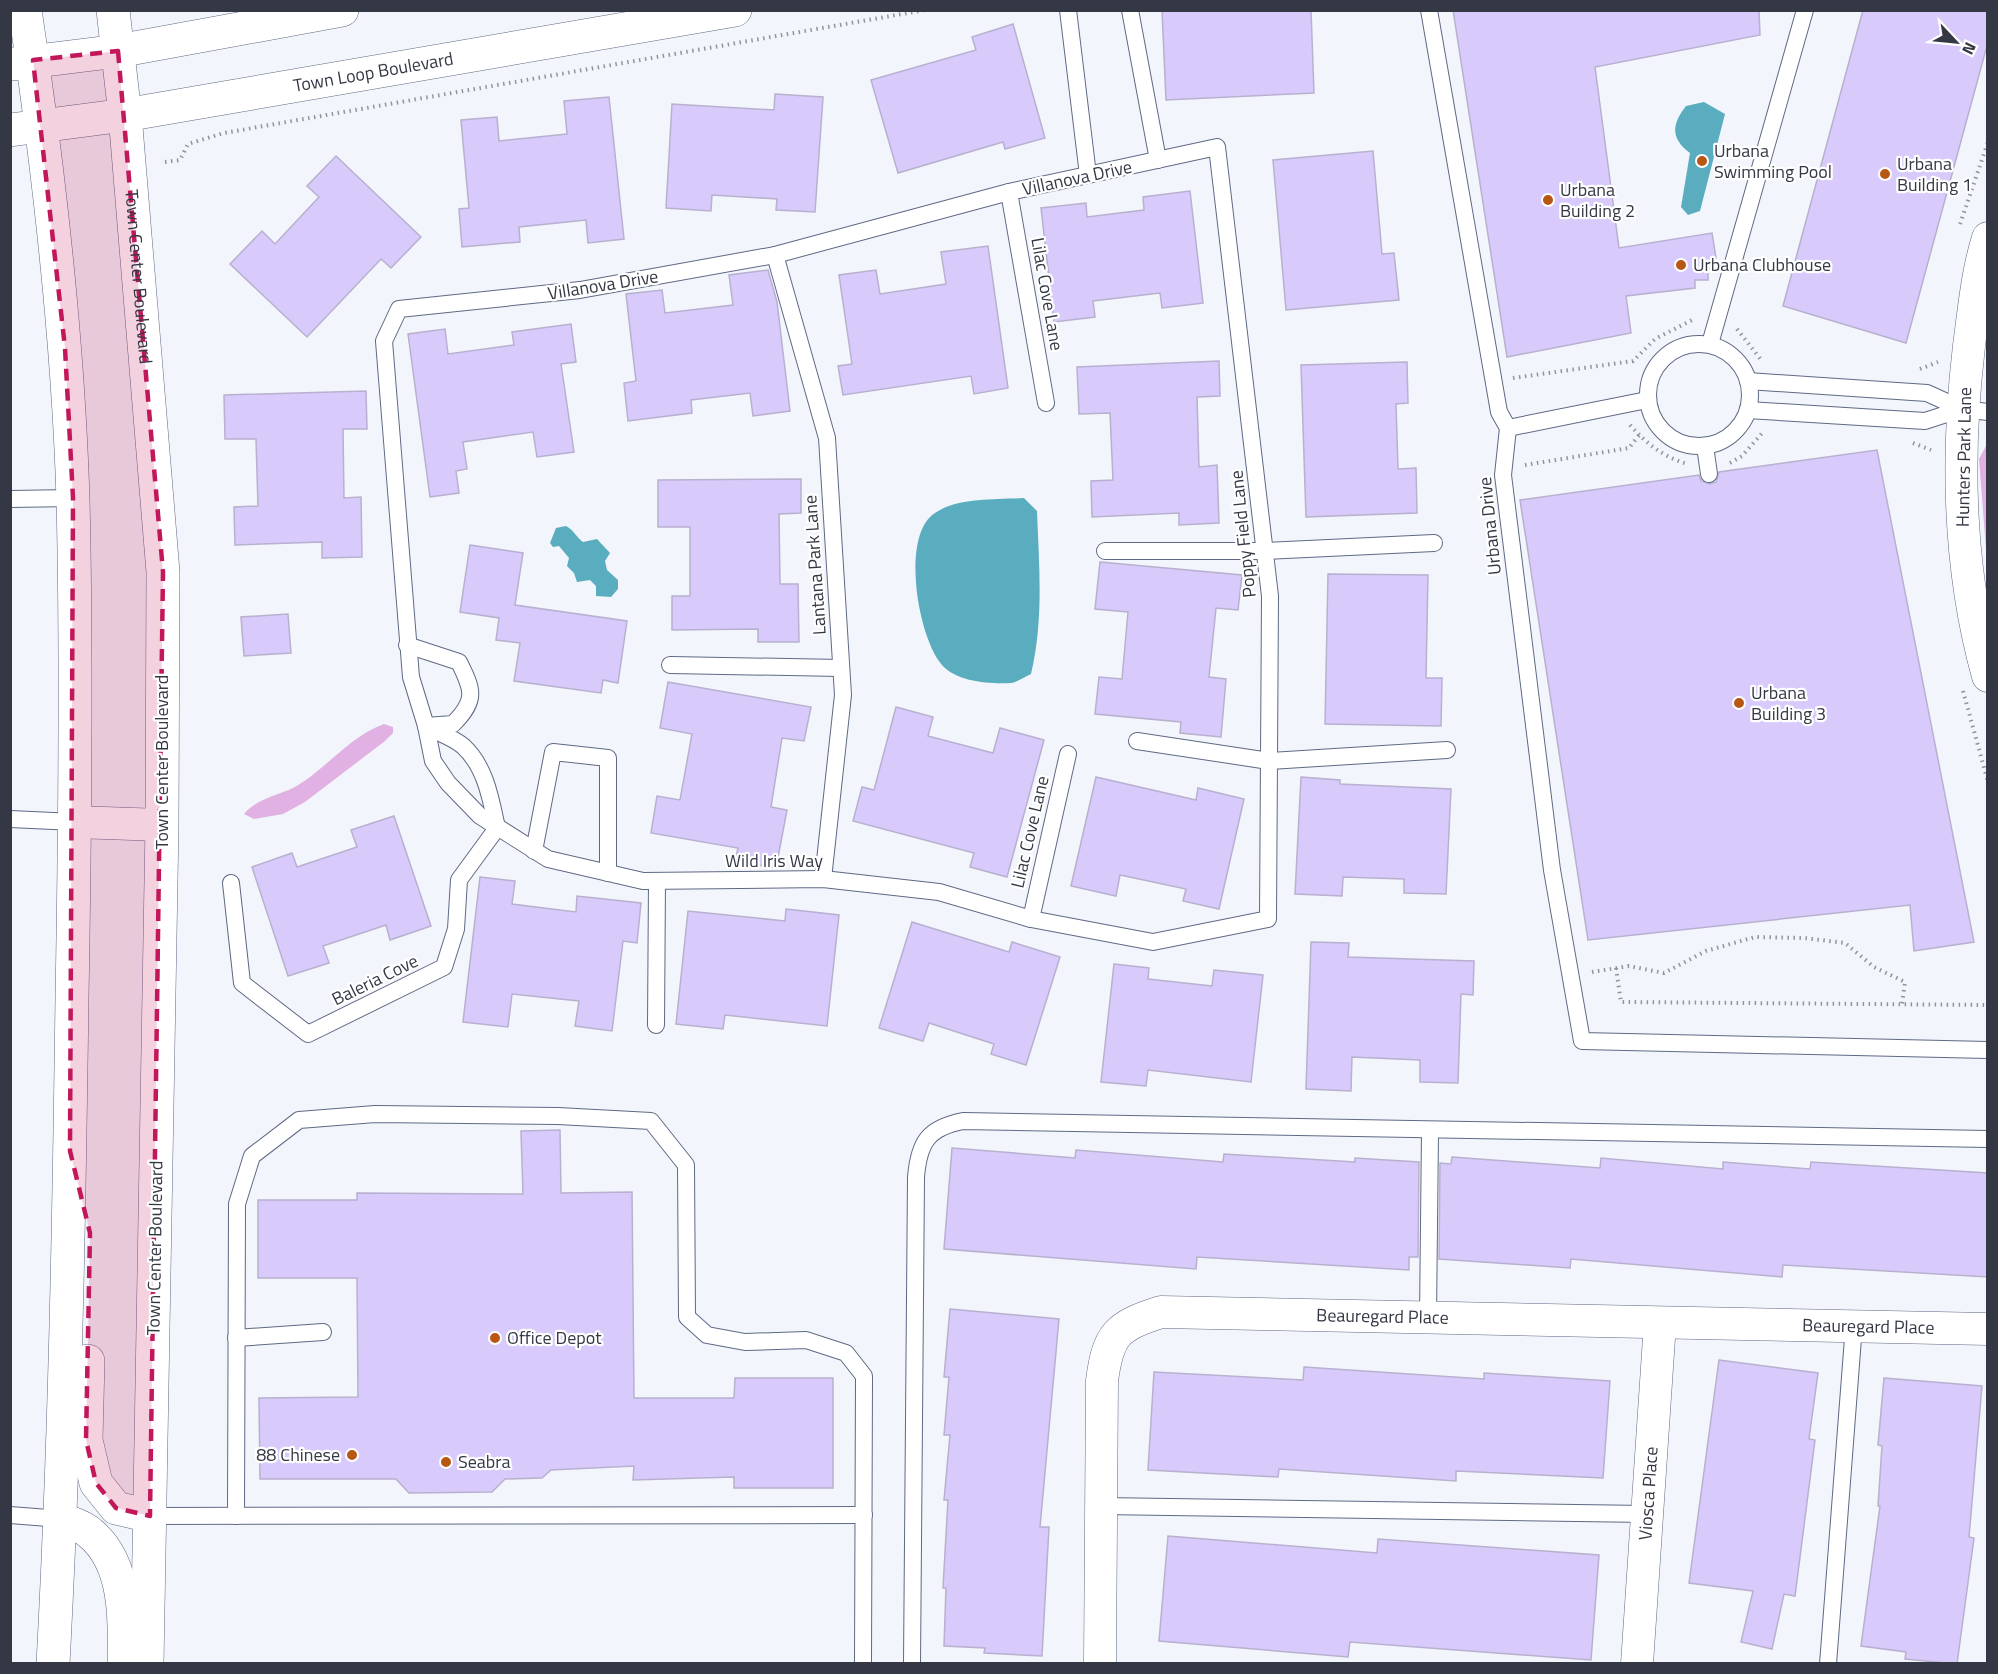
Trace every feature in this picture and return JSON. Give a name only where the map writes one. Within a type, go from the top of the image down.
[{"type":"street","points":[[26,10],[22,62],[26,128],[65,348],[73,498],[75,822],[70,1151],[61,1519],[53,1664]]},
{"type":"street","name":"Town Center Boulevard","points":[[113,10],[163,572],[162,825],[147,1664]]},
{"type":"street","points":[[22,62],[118,51],[342,10]]},
{"type":"street","name":"Town Loop Boulevard","points":[[26,128],[124,115],[735,10]]},
{"type":"street","name":"Hunters Park Lane","points":[[1988,238],[1978,270],[1975,411],[1963,543],[1979,646],[1988,676]]},
{"type":"street","points":[[75,822],[162,825]]},
{"type":"street","points":[[70,1151],[90,1233],[86,1440],[93,1473],[96,1484],[116,1508],[150,1515]]},
{"type":"street","name":"Beauregard Place","points":[[1100,1664],[1102,1381],[1105,1355],[1113,1337],[1131,1322],[1161,1312],[1988,1329]]},
{"type":"street","name":"Viosca Place","points":[[1636,1664],[1660,1323]]},
{"type":"street","points":[[61,1519],[90,1533],[113,1563],[125,1609],[124,1664]]},
{"type":"lane","points":[[1130,10],[1158,160]]},
{"type":"lane","name":"Urbana Drive","points":[[1429,10],[1499,412],[1508,428],[1503,475],[1552,870],[1582,1041],[1988,1050]]},
{"type":"lane","points":[[1710,344],[1805,10]]},
{"type":"lane","points":[[1068,11],[1088,175]]},
{"type":"lane","name":"Villanova Drive","points":[[426,726],[411,677],[407,645],[384,341],[399,309],[580,290],[775,255],[1009,192],[1217,147]]},
{"type":"lane","name":"Poppy Field Lane","points":[[1217,147],[1270,596],[1268,919]]},
{"type":"lane","name":"Lilac Cove Lane","points":[[1009,192],[1046,403]]},
{"type":"lane","name":"Lantana Park Lane","points":[[775,255],[827,438],[843,695],[823,879]]},
{"type":"lane","points":[[1690,344],[1710,344],[1726,351],[1741,366],[1748,381],[1750,395],[1748,410],[1740,426],[1726,439],[1705,446],[1685,445],[1668,436],[1653,420],[1647,400],[1648,382],[1656,366],[1670,352],[1690,344]]},
{"type":"lane","points":[[1748,381],[1927,393],[1975,411]]},
{"type":"lane","points":[[1508,428],[1647,400]]},
{"type":"lane","points":[[1748,410],[1925,421],[1975,411]]},
{"type":"lane","points":[[1705,446],[1709,469]]},
{"type":"lane","points":[[10,499],[73,498]]},
{"type":"lane","points":[[1105,551],[1265,551],[1434,543]]},
{"type":"lane","points":[[407,645],[459,662],[472,688],[467,710],[453,724],[426,726]]},
{"type":"lane","points":[[670,665],[841,668]]},
{"type":"lane","points":[[426,726],[463,746],[487,782],[497,828]]},
{"type":"lane","name":"Wild Iris Way","points":[[426,726],[433,761],[462,800],[497,828],[548,859],[608,873],[643,881],[823,879],[939,892],[1031,919],[1153,942],[1268,919]]},
{"type":"lane","points":[[1137,741],[1269,761],[1447,750]]},
{"type":"lane","points":[[534,851],[553,752],[608,759],[608,873]]},
{"type":"lane","name":"Lilac Cove Lane","points":[[1031,919],[1068,754]]},
{"type":"lane","points":[[10,819],[75,822]]},
{"type":"lane","name":"Baleria Cove","points":[[231,883],[242,983],[308,1034],[444,967],[456,929],[459,880],[497,828]]},
{"type":"lane","points":[[656,1025],[657,881]]},
{"type":"lane","points":[[236,1516],[237,1204],[252,1156],[299,1120],[375,1114],[558,1116],[651,1121],[686,1164],[687,1317],[707,1335],[745,1342],[806,1340],[846,1353],[864,1376],[863,1664]]},
{"type":"lane","points":[[912,1664],[916,1177],[918,1154],[927,1138],[941,1126],[963,1121],[1988,1139]]},
{"type":"lane","points":[[1428,1318],[1430,1131]]},
{"type":"lane","points":[[1828,1664],[1854,1325]]},
{"type":"lane","points":[[236,1338],[324,1332]]},
{"type":"lane","points":[[1101,1506],[1647,1514]]},
{"type":"lane","points":[[10,1515],[61,1519]]},
{"type":"lane","points":[[150,1515],[864,1515]]},
{"type":"path","points":[[165,162],[180,160],[188,144],[225,133],[925,10]]},
{"type":"path","points":[[1511,378],[1633,361],[1655,339],[1701,314],[1736,326],[1764,363]]},
{"type":"path","points":[[1913,373],[1938,362]]},
{"type":"path","points":[[1625,405],[1628,422],[1639,435],[1666,458],[1709,469],[1730,463],[1742,456],[1768,426]]},
{"type":"path","points":[[1523,471],[1526,464],[1629,448],[1639,435]]},
{"type":"path","points":[[1912,443],[1931,450]]},
{"type":"path","points":[[1588,963],[1593,973],[1629,966],[1665,973],[1706,951],[1755,937],[1804,938],[1845,943],[1874,967],[1905,982],[1902,1004]]},
{"type":"path","points":[[1616,968],[1621,1002],[1988,1005]]},
{"type":"highlighted area","points":[[118,51],[163,572],[150,1516],[116,1508],[96,1483],[86,1440],[90,1233],[70,1151],[73,498],[65,348],[33,60]]},
{"type":"shaded area","points":[[1988,444],[1987,562],[1979,459]]},
{"type":"shaded area","points":[[384,724],[393,727],[393,733],[385,741],[305,802],[283,814],[254,819],[244,814],[260,801],[305,781],[359,737]]},
{"type":"water","name":"Urbana Swimming Pool","points":[[1704,102],[1725,114],[1700,211],[1688,215],[1681,207],[1690,153],[1679,142],[1675,131],[1678,119],[1686,106]]},
{"type":"water","points":[[1024,498],[1037,511],[1039,552],[1038,633],[1031,674],[1011,683],[983,682],[956,675],[942,665],[933,652],[920,611],[916,587],[916,564],[918,542],[924,525],[935,513],[955,504],[978,500]]},
{"type":"water","points":[[566,526],[583,542],[597,539],[610,553],[605,561],[607,570],[618,580],[618,589],[611,597],[596,596],[596,586],[590,580],[577,582],[574,573],[567,566],[569,558],[559,546],[553,547],[550,543],[556,528]]},
{"type":"building","points":[[1162,10],[1311,10],[1314,93],[1166,100]]},
{"type":"building","name":"Urbana Building 2","points":[[1453,10],[1759,10],[1760,35],[1595,67],[1619,248],[1712,233],[1716,258],[1713,261],[1713,269],[1708,269],[1708,280],[1695,280],[1695,288],[1626,296],[1631,333],[1507,357]]},
{"type":"building","name":"Urbana Building 1","points":[[1863,10],[1988,10],[1988,42],[1906,343],[1783,306]]},
{"type":"building","points":[[1013,24],[1045,138],[1005,149],[1003,142],[898,173],[871,80],[976,50],[972,37]]},
{"type":"building","points":[[775,94],[823,97],[815,212],[776,210],[777,199],[712,195],[711,211],[666,208],[672,104],[774,110]]},
{"type":"building","points":[[609,97],[624,239],[588,243],[586,220],[519,227],[520,242],[462,247],[459,209],[469,208],[461,120],[497,117],[499,141],[567,134],[564,101]]},
{"type":"building","points":[[1373,151],[1382,254],[1394,253],[1399,300],[1286,310],[1273,160]]},
{"type":"building","points":[[336,156],[421,237],[391,268],[381,259],[307,337],[230,264],[262,231],[275,244],[319,197],[307,186]]},
{"type":"building","points":[[1190,191],[1203,303],[1162,308],[1160,293],[1093,301],[1095,317],[1054,322],[1041,208],[1086,203],[1087,217],[1144,210],[1143,197]]},
{"type":"building","points":[[988,246],[1008,388],[974,394],[971,376],[843,395],[838,366],[852,364],[839,275],[876,270],[880,294],[946,284],[941,252]]},
{"type":"building","points":[[768,270],[777,302],[790,411],[753,416],[750,393],[691,400],[692,413],[628,421],[624,383],[636,381],[626,294],[662,290],[665,313],[733,305],[729,275]]},
{"type":"building","points":[[571,324],[576,362],[561,364],[574,452],[537,457],[533,432],[463,442],[467,469],[456,471],[459,493],[430,497],[408,334],[445,329],[448,354],[514,345],[512,332]]},
{"type":"building","points":[[1219,361],[1220,396],[1197,397],[1199,467],[1217,465],[1219,523],[1179,525],[1179,513],[1092,517],[1091,481],[1113,480],[1110,413],[1079,414],[1077,367]]},
{"type":"building","points":[[1407,362],[1408,403],[1396,404],[1398,469],[1416,468],[1417,513],[1306,517],[1301,365]]},
{"type":"building","points":[[366,391],[367,429],[343,429],[344,498],[361,497],[362,557],[322,558],[322,542],[235,545],[234,507],[258,506],[256,439],[225,439],[224,395]]},
{"type":"building","name":"Urbana Building 3","points":[[1877,450],[1974,942],[1914,951],[1910,905],[1588,940],[1520,500],[1699,475],[1701,481],[1710,484],[1716,482],[1719,472]]},
{"type":"building","points":[[801,479],[801,513],[779,514],[780,584],[798,584],[799,642],[758,642],[758,629],[672,630],[672,596],[690,596],[690,527],[658,527],[658,480]]},
{"type":"building","points":[[470,545],[523,553],[515,605],[627,621],[618,683],[603,680],[601,693],[514,681],[520,643],[496,640],[499,618],[460,612]]},
{"type":"building","points":[[1100,562],[1242,575],[1238,610],[1216,608],[1209,677],[1226,679],[1221,737],[1180,733],[1181,722],[1095,714],[1099,677],[1122,679],[1128,612],[1095,609]]},
{"type":"building","points":[[1328,574],[1428,575],[1426,678],[1442,678],[1441,726],[1325,724]]},
{"type":"building","points":[[288,614],[291,653],[244,656],[241,617]]},
{"type":"building","points":[[668,682],[811,707],[804,741],[782,738],[771,807],[787,810],[776,868],[735,861],[738,848],[651,833],[657,796],[680,800],[692,734],[660,728]]},
{"type":"building","points":[[896,707],[933,717],[928,736],[993,753],[1000,728],[1044,740],[1007,877],[970,867],[974,853],[853,821],[862,787],[874,790]]},
{"type":"building","points":[[1096,777],[1196,800],[1198,788],[1244,799],[1219,909],[1183,901],[1186,889],[1120,875],[1116,896],[1071,886]]},
{"type":"building","points":[[1301,777],[1340,780],[1340,784],[1451,789],[1446,894],[1404,893],[1404,879],[1343,877],[1342,896],[1295,894]]},
{"type":"building","points":[[394,816],[431,926],[390,940],[386,925],[323,946],[329,963],[288,976],[252,867],[292,853],[297,867],[357,847],[351,830]]},
{"type":"building","points":[[480,877],[515,881],[512,904],[576,912],[577,896],[641,903],[637,943],[623,941],[612,1031],[575,1026],[579,1001],[512,994],[508,1027],[463,1022]]},
{"type":"building","points":[[786,909],[839,915],[827,1026],[725,1015],[723,1029],[676,1024],[688,911],[785,921]]},
{"type":"building","points":[[912,922],[1009,952],[1012,942],[1060,957],[1026,1065],[991,1054],[994,1044],[929,1023],[923,1041],[879,1028]]},
{"type":"building","points":[[1311,942],[1349,943],[1348,957],[1474,961],[1473,995],[1461,994],[1458,1083],[1420,1082],[1420,1060],[1352,1057],[1351,1091],[1306,1089]]},
{"type":"building","points":[[1114,964],[1149,968],[1148,979],[1212,986],[1214,970],[1263,975],[1251,1082],[1148,1070],[1146,1086],[1101,1082]]},
{"type":"building","name":"Office Depot","points":[[560,1130],[561,1193],[632,1192],[634,1398],[734,1398],[735,1378],[833,1378],[833,1488],[734,1488],[734,1477],[633,1480],[634,1466],[551,1470],[542,1478],[505,1479],[492,1492],[409,1493],[396,1479],[260,1479],[259,1398],[358,1397],[357,1278],[258,1278],[258,1200],[357,1200],[357,1193],[523,1194],[521,1131]]},
{"type":"building","points":[[952,1148],[1075,1158],[1076,1150],[1223,1162],[1224,1154],[1355,1162],[1355,1158],[1419,1162],[1418,1257],[1409,1257],[1409,1270],[1197,1257],[1196,1269],[944,1249]]},
{"type":"building","points":[[1452,1157],[1600,1168],[1601,1158],[1723,1169],[1723,1162],[1810,1169],[1811,1162],[1988,1173],[1988,1277],[1783,1265],[1782,1277],[1571,1259],[1570,1268],[1439,1259],[1440,1163],[1451,1164]]},
{"type":"building","points":[[950,1309],[1059,1319],[1040,1527],[1049,1527],[1042,1656],[984,1653],[985,1648],[944,1646],[946,1588],[943,1588],[948,1500],[944,1500],[950,1435],[944,1435],[949,1377],[944,1377]]},
{"type":"building","points":[[1719,1360],[1818,1373],[1809,1439],[1815,1440],[1795,1596],[1784,1594],[1772,1649],[1741,1642],[1753,1591],[1689,1583]]},
{"type":"building","points":[[1304,1367],[1484,1379],[1484,1373],[1610,1381],[1603,1478],[1456,1471],[1456,1481],[1279,1469],[1278,1477],[1148,1470],[1154,1372],[1303,1380]]},
{"type":"building","points":[[1884,1378],[1982,1386],[1969,1537],[1974,1538],[1957,1664],[1905,1659],[1906,1652],[1861,1646],[1880,1506],[1878,1506],[1882,1446],[1878,1445]]},
{"type":"building","points":[[1168,1536],[1377,1553],[1378,1539],[1599,1555],[1591,1660],[1350,1642],[1348,1657],[1159,1641]]},
{"type":"place","name":"Urbana Swimming Pool","points":[[1702,161]]},
{"type":"place","name":"Urbana Building 1","points":[[1885,174]]},
{"type":"place","name":"Urbana Building 2","points":[[1548,200]]},
{"type":"place","name":"Urbana Clubhouse","points":[[1681,265]]},
{"type":"place","name":"Urbana Building 3","points":[[1739,703]]},
{"type":"place","name":"Office Depot","points":[[495,1338]]},
{"type":"place","name":"88 Chinese","points":[[352,1455]]},
{"type":"place","name":"Seabra","points":[[446,1462]]}]
